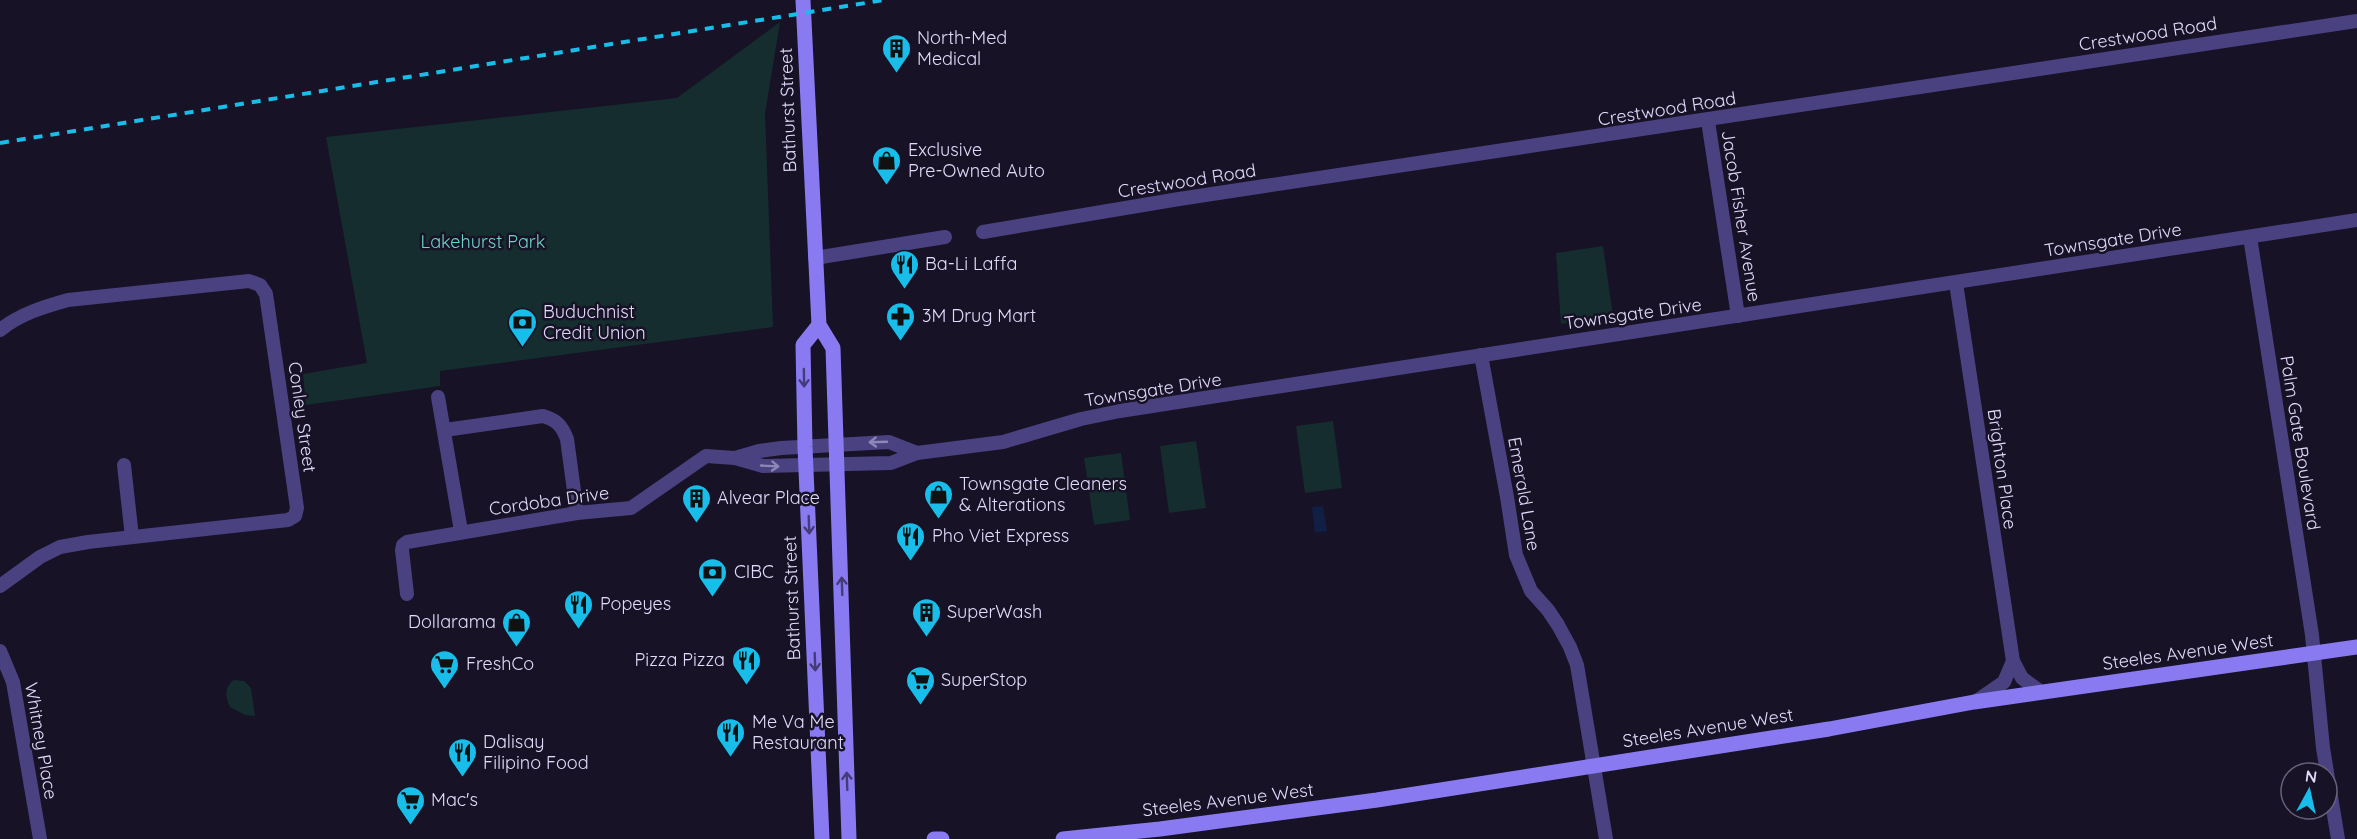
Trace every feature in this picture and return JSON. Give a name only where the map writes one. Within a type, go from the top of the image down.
[{"type":"main road","name":"Bathurst Street","points":[[803,0],[819,325],[833,348],[838,445],[849,839]]},
{"type":"main road","name":"Bathurst Street","points":[[819,325],[803,345],[805,447],[822,839]]},
{"type":"main road","name":"Steeles Avenue West","points":[[1063,839],[1160,829],[1377,800],[1829,729],[1974,702],[2314,655],[2357,647]]},
{"type":"main road","points":[[934,839],[942,839]]},
{"type":"street","name":"Crestwood Road","points":[[983,232],[1191,198],[2357,21]]},
{"type":"street","name":"Jacob Fisher Avenue","points":[[1707,121],[1738,316]]},
{"type":"street","name":"Townsgate Drive","points":[[806,466],[891,463],[917,453],[1003,442],[1081,419],[1120,411],[2357,220]]},
{"type":"street","points":[[815,258],[945,237]]},
{"type":"street","name":"Palm Gate Boulevard","points":[[2250,237],[2314,655],[2323,748],[2338,839]]},
{"type":"street","name":"Conley Street","points":[[0,330],[12,320],[39,308],[68,300],[249,281],[260,285],[266,294],[297,512],[288,520],[60,547],[40,557],[0,586]]},
{"type":"street","name":"Brighton Place","points":[[1956,283],[2013,661],[2022,678],[2041,692]]},
{"type":"street","name":"Emerald Lane","points":[[1481,355],[1516,555],[1531,591],[1558,625],[1577,665],[1606,839]]},
{"type":"street","points":[[438,397],[461,531]]},
{"type":"street","points":[[445,430],[543,416],[555,420],[563,429],[567,439],[577,513]]},
{"type":"street","name":"Townsgate Drive","points":[[805,447],[890,442],[917,453]]},
{"type":"street","name":"Cordoba Drive","points":[[735,458],[759,451],[805,447]]},
{"type":"street","name":"Cordoba Drive","points":[[407,594],[403,545],[407,542],[577,513],[631,508],[706,456],[735,458],[763,466],[806,466]]},
{"type":"street","points":[[124,465],[132,537]]},
{"type":"street","name":"Whitney Place","points":[[0,651],[13,682],[40,839]]},
{"type":"street","points":[[1974,702],[2004,682],[2013,661]]},
{"type":"green space","name":"Lakehurst Park","points":[[780,22],[765,114],[773,327],[440,371],[440,386],[306,405],[303,374],[367,363],[326,137],[677,98]]},
{"type":"green space","points":[[1603,246],[1613,316],[1561,324],[1556,253]]},
{"type":"green space","points":[[1333,421],[1342,488],[1305,493],[1296,426]]},
{"type":"green space","points":[[1196,441],[1206,508],[1169,513],[1160,446]]},
{"type":"green space","points":[[1121,453],[1130,520],[1094,525],[1084,458]]},
{"type":"green space","points":[[234,680],[244,681],[251,688],[255,716],[245,715],[230,707],[226,692]]},
{"type":"water","points":[[1323,506],[1327,531],[1315,533],[1312,507]]},
{"type":"railway","points":[[0,143],[884,0]]},
{"type":"place","name":"North-Med Medical","points":[[896,74]]},
{"type":"place","name":"Exclusive Pre-Owned Auto","points":[[887,186]]},
{"type":"place","name":"Ba-Li Laffa","points":[[904,290]]},
{"type":"place","name":"3M Drug Mart","points":[[901,342]]},
{"type":"place","name":"Buduchnist Credit Union","points":[[522,348]]},
{"type":"place","name":"Townsgate Cleaners & Alterations","points":[[938,520]]},
{"type":"place","name":"Alvear Place","points":[[696,524]]},
{"type":"place","name":"Pho Viet Express","points":[[911,562]]},
{"type":"place","name":"CIBC","points":[[713,598]]},
{"type":"place","name":"Popeyes","points":[[579,630]]},
{"type":"place","name":"SuperWash","points":[[926,638]]},
{"type":"place","name":"Dollarama","points":[[517,648]]},
{"type":"place","name":"Pizza Pizza","points":[[746,686]]},
{"type":"place","name":"FreshCo","points":[[445,690]]},
{"type":"place","name":"SuperStop","points":[[920,706]]},
{"type":"place","name":"Me Va Me Restaurant","points":[[731,758]]},
{"type":"place","name":"Dalisay Filipino Food","points":[[462,778]]},
{"type":"place","name":"Mac's","points":[[410,826]]}]
